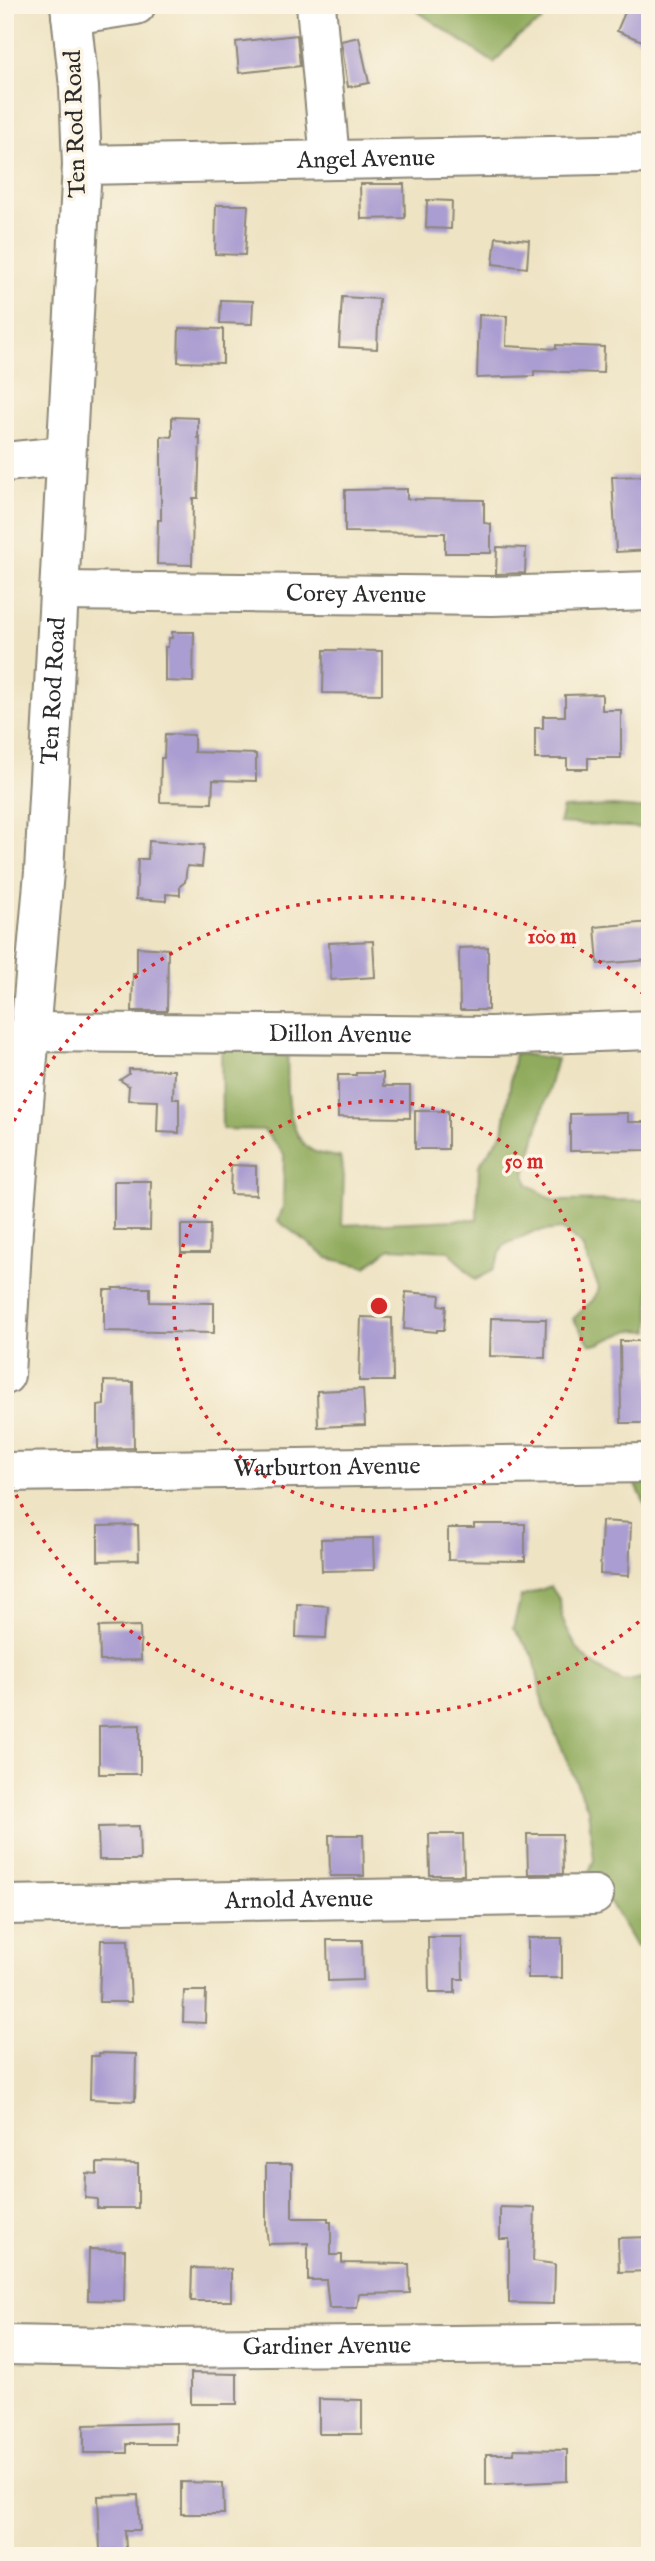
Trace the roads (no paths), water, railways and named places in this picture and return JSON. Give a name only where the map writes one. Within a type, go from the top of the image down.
[{"type":"street","points":[[70,10],[136,5]]},
{"type":"street","points":[[316,5],[330,160]]},
{"type":"street","name":"Ten Rod Road","points":[[5,1375],[9,1230],[44,872],[60,591],[64,456],[82,165],[79,87],[70,10]]},
{"type":"street","name":"Angel Avenue","points":[[82,165],[650,154]]},
{"type":"street","points":[[5,461],[64,456]]},
{"type":"street","name":"Corey Avenue","points":[[60,591],[492,596],[650,591]]},
{"type":"street","name":"Dillon Avenue","points":[[30,1032],[491,1036],[650,1030]]},
{"type":"street","name":"Warburton Avenue","points":[[5,1472],[650,1463]]},
{"type":"street","name":"Arnold Avenue","points":[[5,1905],[594,1895]]},
{"type":"street","name":"Gardiner Avenue","points":[[5,2345],[166,2348],[650,2343]]}]
